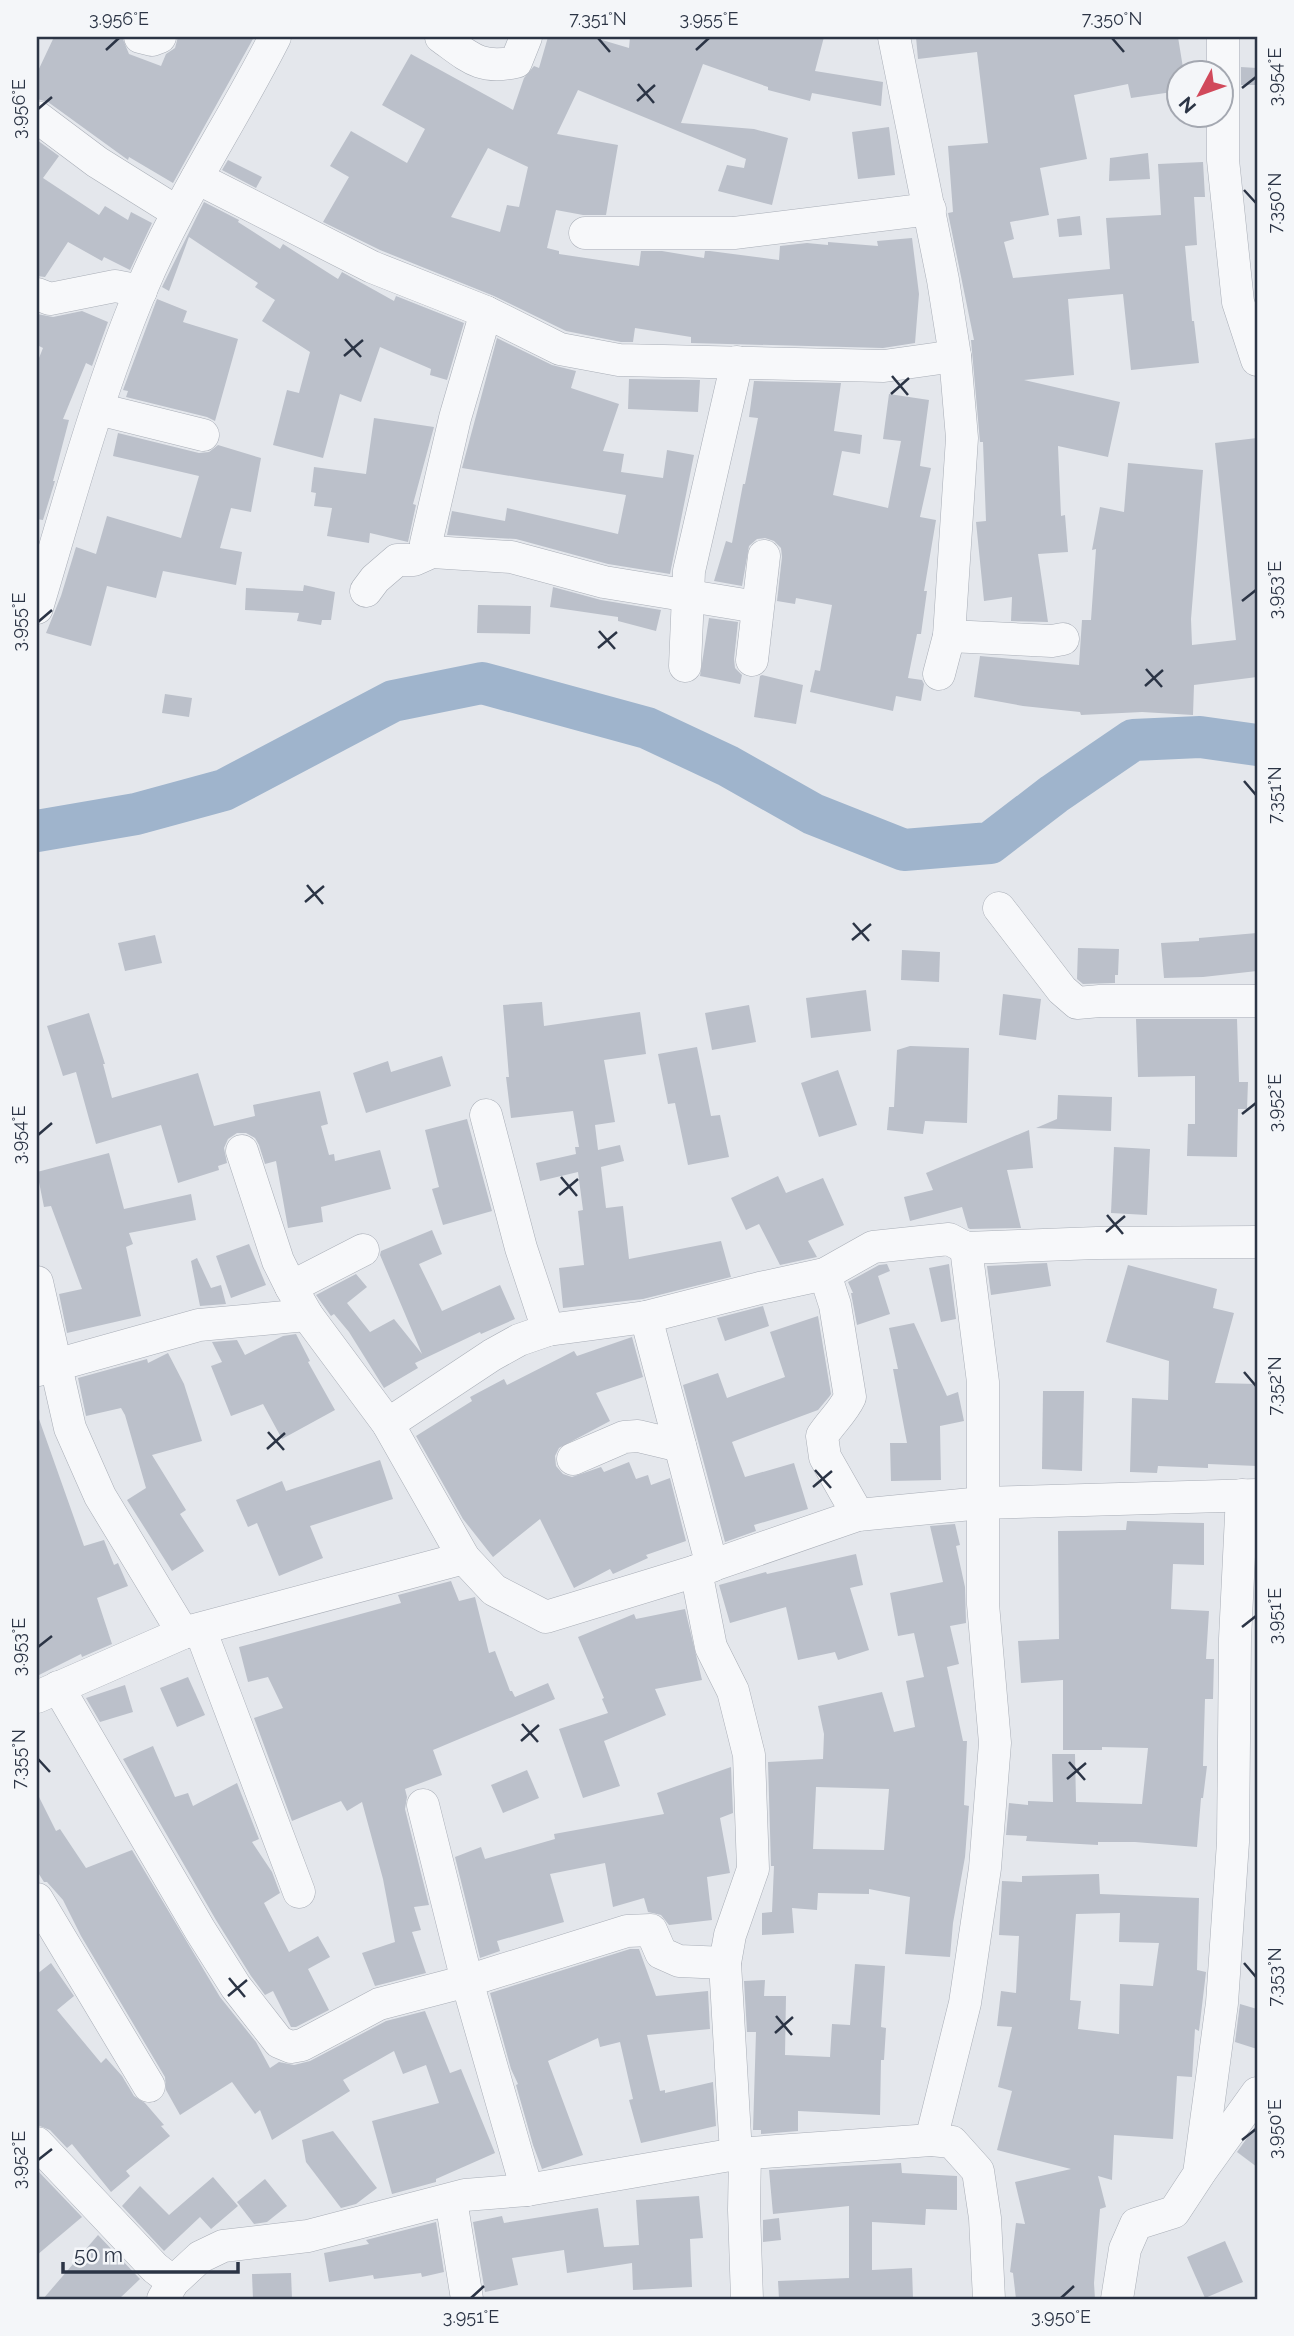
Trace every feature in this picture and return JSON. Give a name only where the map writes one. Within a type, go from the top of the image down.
[{"type":"street","points":[[140,37],[152,40],[160,37]]},
{"type":"street","points":[[37,608],[46,544],[141,290],[177,212],[275,37]]},
{"type":"street","points":[[441,37],[477,63],[497,66],[516,62],[526,37]]},
{"type":"street","points":[[894,37],[930,209],[955,356],[962,438],[949,636],[939,674]]},
{"type":"street","points":[[1223,37],[1223,160],[1231,237],[1238,302],[1257,360]]},
{"type":"street","points":[[37,117],[106,168],[177,212]]},
{"type":"street","points":[[197,178],[372,267],[485,312],[560,349],[619,360],[884,366],[955,356]]},
{"type":"street","points":[[585,233],[734,233],[930,209]]},
{"type":"street","points":[[37,294],[50,299],[115,286],[141,290]]},
{"type":"street","points":[[432,552],[426,543],[455,418],[485,312]]},
{"type":"street","points":[[685,666],[690,571],[737,362]]},
{"type":"street","points":[[98,409],[203,435]]},
{"type":"street","points":[[366,591],[375,579],[397,560],[414,560],[432,552],[511,557],[604,582],[757,607]]},
{"type":"street","points":[[752,660],[764,556]]},
{"type":"street","points":[[949,636],[1063,639]]},
{"type":"street","points":[[999,908],[1062,990],[1077,1003],[1100,1000],[1257,1001]]},
{"type":"street","points":[[486,1115],[521,1248],[548,1330]]},
{"type":"street","points":[[242,1151],[278,1261],[290,1287],[307,1315],[388,1424],[464,1558],[494,1590],[546,1617],[704,1569],[858,1515],[982,1503],[1249,1495],[1235,1639],[1233,1842],[1222,2003],[1199,2174]]},
{"type":"street","points":[[388,1424],[519,1340],[548,1330],[646,1317],[825,1274],[873,1247],[949,1239],[966,1248],[1097,1243],[1257,1242]]},
{"type":"street","points":[[930,2140],[965,2003],[985,1868],[995,1743],[983,1604],[983,1382],[966,1248]]},
{"type":"street","points":[[290,1287],[363,1250]]},
{"type":"street","points":[[825,1274],[835,1305],[850,1398],[822,1436],[825,1457],[858,1515]]},
{"type":"street","points":[[37,1282],[46,1367],[70,1428],[100,1496],[192,1631],[299,1892]]},
{"type":"street","points":[[46,1367],[199,1325],[307,1315]]},
{"type":"street","points":[[646,1317],[680,1446],[704,1569],[711,1647],[733,1691],[749,1755],[753,1869],[730,1935],[725,1963],[741,2153],[747,2299]]},
{"type":"street","points":[[573,1459],[624,1437],[638,1436],[680,1446]]},
{"type":"street","points":[[464,1558],[192,1631],[48,1692],[236,1987],[279,2042],[291,2046],[302,2045],[379,2004],[467,1981],[627,1931],[651,1930],[661,1953],[679,1961],[725,1963]]},
{"type":"street","points":[[423,1805],[467,1981],[527,2190]]},
{"type":"street","points":[[41,1915],[149,2086]]},
{"type":"street","points":[[1117,2299],[1125,2249],[1136,2224],[1174,2213],[1257,2093]]},
{"type":"street","points":[[43,2162],[155,2268],[168,2291],[200,2257],[223,2246],[308,2236],[465,2195],[527,2190],[741,2153],[930,2140],[952,2142],[978,2171],[985,2218],[989,2299]]},
{"type":"street","points":[[451,2200],[467,2299]]},
{"type":"building","points":[[54,37],[122,37],[129,54],[161,66],[166,54],[175,48],[178,37],[254,37],[173,183],[129,157],[128,160],[48,102],[37,99],[37,73]]},
{"type":"building","points":[[548,37],[592,37],[629,48],[630,37],[824,37],[815,71],[883,82],[881,106],[812,93],[810,101],[768,90],[768,87],[703,64],[681,123],[754,129],[788,138],[772,205],[718,191],[727,165],[744,168],[746,159],[578,90],[557,134],[618,145],[606,215],[583,215],[556,210],[547,248],[559,251],[559,254],[639,266],[641,251],[662,251],[704,258],[705,251],[710,251],[779,260],[780,246],[807,243],[828,245],[828,242],[878,246],[877,241],[912,238],[919,294],[915,343],[883,348],[691,343],[691,337],[635,328],[633,342],[621,342],[566,331],[494,296],[380,250],[323,222],[349,177],[330,166],[351,131],[407,163],[425,129],[382,105],[411,54],[513,110],[524,78],[534,66],[539,68]],"holes":[[[488,148],[528,167],[519,207],[507,205],[500,232],[451,217]]]},
{"type":"building","points":[[916,37],[1178,37],[1182,60],[1164,60],[1164,93],[1131,98],[1128,84],[1074,95],[1087,159],[1040,168],[1049,215],[1010,222],[1014,239],[1004,242],[1013,278],[1110,269],[1106,218],[1161,215],[1158,164],[1203,162],[1205,197],[1194,197],[1197,245],[1185,246],[1199,363],[1131,370],[1123,294],[1068,299],[1074,375],[1024,380],[1120,402],[1108,457],[1058,446],[1061,516],[1065,515],[1068,552],[1038,554],[1048,622],[1011,621],[1012,597],[984,601],[976,522],[986,521],[983,442],[980,442],[971,340],[974,340],[948,213],[953,212],[948,146],[988,143],[977,52],[918,59]]},
{"type":"building","points":[[1241,67],[1257,68],[1257,85],[1241,85]]},
{"type":"building","points":[[889,127],[895,175],[858,179],[852,132]]},
{"type":"building","points":[[37,140],[59,156],[43,178],[99,215],[105,206],[128,220],[131,212],[152,223],[130,270],[104,257],[102,261],[68,242],[45,277],[37,276]]},
{"type":"building","points":[[1148,153],[1150,179],[1109,181],[1110,158]]},
{"type":"building","points":[[228,160],[262,177],[256,188],[222,170]]},
{"type":"building","points":[[204,202],[239,220],[238,222],[280,249],[283,244],[338,279],[342,272],[394,301],[396,296],[464,323],[447,380],[430,375],[431,369],[380,347],[361,402],[340,394],[323,458],[273,445],[287,390],[299,393],[310,352],[262,321],[275,300],[255,287],[258,283],[189,237],[169,291],[162,287]]},
{"type":"building","points":[[1080,216],[1082,235],[1059,237],[1057,219]]},
{"type":"building","points":[[157,299],[187,311],[183,322],[238,339],[215,421],[126,397],[128,391],[123,390]]},
{"type":"building","points":[[82,311],[108,322],[92,366],[86,363],[63,419],[69,420],[55,481],[43,520],[37,519],[37,363],[43,348],[37,345],[37,314],[53,317]]},
{"type":"building","points":[[497,338],[552,365],[576,371],[571,388],[619,404],[603,451],[624,454],[621,472],[663,478],[667,450],[694,455],[670,574],[608,564],[516,539],[447,535],[452,511],[505,521],[507,508],[618,534],[626,495],[462,468]]},
{"type":"building","points":[[629,379],[700,380],[698,412],[628,409]]},
{"type":"building","points":[[754,381],[841,383],[834,431],[862,435],[860,454],[842,451],[833,495],[888,508],[901,441],[883,439],[889,394],[929,400],[920,466],[931,468],[920,517],[936,520],[924,591],[927,591],[921,634],[917,634],[908,678],[922,680],[924,684],[921,701],[896,696],[893,711],[810,692],[815,670],[820,671],[832,605],[796,598],[795,604],[777,601],[782,557],[781,548],[774,541],[757,539],[749,546],[742,586],[714,581],[726,541],[732,543],[745,484],[758,418],[749,417]]},
{"type":"building","points":[[374,418],[434,427],[413,504],[416,505],[408,542],[370,533],[369,543],[327,536],[332,508],[314,506],[316,493],[311,492],[314,467],[366,474]]},
{"type":"building","points":[[118,433],[199,453],[209,452],[218,445],[261,458],[251,512],[231,508],[220,548],[242,552],[236,585],[163,571],[156,598],[107,586],[91,646],[46,633],[76,547],[96,554],[107,516],[181,538],[199,476],[113,456]]},
{"type":"building","points":[[1257,438],[1257,677],[1194,685],[1193,715],[1142,712],[1081,715],[1080,712],[974,697],[980,656],[1079,665],[1082,620],[1091,620],[1096,549],[1092,550],[1100,507],[1124,512],[1128,463],[1203,470],[1191,619],[1192,645],[1236,640],[1215,443]]},
{"type":"building","points":[[304,585],[335,592],[331,620],[322,620],[321,625],[297,621],[299,613],[245,610],[246,588],[303,591]]},
{"type":"building","points":[[553,587],[601,600],[661,610],[656,631],[618,621],[618,617],[550,607]]},
{"type":"building","points":[[478,605],[531,606],[530,634],[477,633]]},
{"type":"building","points":[[709,618],[738,622],[734,659],[735,668],[742,675],[740,684],[700,676]]},
{"type":"building","points":[[762,675],[803,685],[796,724],[754,717]]},
{"type":"building","points":[[165,694],[192,698],[189,717],[162,713]]},
{"type":"building","points":[[1257,933],[1257,971],[1164,978],[1161,943]]},
{"type":"building","points":[[155,935],[162,963],[125,971],[118,943]]},
{"type":"building","points":[[1078,948],[1119,949],[1115,983],[1083,984],[1077,979]]},
{"type":"building","points":[[902,950],[940,952],[939,982],[901,980]]},
{"type":"building","points":[[866,990],[871,1031],[811,1038],[806,998]]},
{"type":"building","points":[[1003,994],[1041,999],[1036,1040],[999,1035]]},
{"type":"building","points":[[542,1002],[544,1026],[640,1012],[646,1054],[604,1060],[615,1122],[595,1125],[598,1150],[620,1145],[624,1161],[601,1167],[606,1208],[623,1206],[629,1259],[721,1241],[731,1277],[643,1299],[563,1308],[559,1268],[584,1265],[578,1211],[583,1210],[578,1172],[540,1181],[536,1163],[576,1154],[575,1147],[579,1147],[573,1111],[511,1118],[506,1077],[509,1077],[503,1005]]},
{"type":"building","points":[[749,1005],[756,1042],[712,1050],[705,1013]]},
{"type":"building","points":[[89,1013],[105,1064],[112,1098],[198,1073],[214,1126],[255,1116],[253,1105],[320,1091],[328,1124],[321,1126],[329,1155],[334,1154],[335,1161],[380,1150],[391,1189],[321,1207],[323,1222],[288,1228],[276,1161],[265,1164],[255,1138],[246,1133],[237,1133],[228,1139],[224,1148],[227,1163],[218,1166],[219,1170],[178,1183],[161,1125],[96,1144],[76,1072],[63,1076],[47,1026]]},
{"type":"building","points":[[1136,1019],[1237,1019],[1239,1082],[1248,1082],[1247,1109],[1238,1109],[1237,1157],[1187,1156],[1188,1124],[1195,1124],[1195,1076],[1138,1077]]},
{"type":"building","points":[[910,1046],[969,1048],[967,1123],[925,1121],[923,1134],[887,1130],[889,1107],[894,1107],[897,1050]]},
{"type":"building","points":[[697,1047],[711,1116],[720,1115],[729,1157],[688,1165],[675,1103],[668,1104],[658,1054]]},
{"type":"building","points":[[442,1056],[451,1086],[366,1113],[353,1073],[388,1061],[391,1072]]},
{"type":"building","points":[[838,1070],[857,1125],[819,1137],[801,1083]]},
{"type":"building","points":[[1058,1095],[1112,1097],[1111,1131],[1036,1128],[1057,1119]]},
{"type":"building","points":[[467,1119],[492,1211],[443,1225],[432,1189],[439,1187],[425,1130]]},
{"type":"building","points":[[1029,1130],[1033,1168],[1007,1170],[1021,1228],[970,1229],[962,1207],[910,1221],[904,1197],[933,1190],[926,1173]]},
{"type":"building","points":[[1114,1147],[1150,1149],[1147,1215],[1111,1213]]},
{"type":"building","points":[[109,1153],[124,1209],[191,1194],[196,1220],[129,1233],[133,1244],[126,1247],[141,1316],[67,1333],[59,1294],[82,1289],[51,1206],[44,1207],[37,1172]]},
{"type":"building","points":[[778,1176],[786,1193],[823,1178],[844,1225],[808,1241],[817,1257],[780,1265],[759,1224],[746,1230],[731,1198]]},
{"type":"building","points":[[432,1230],[442,1254],[419,1264],[442,1311],[500,1285],[515,1319],[481,1334],[480,1332],[415,1363],[418,1368],[384,1388],[349,1332],[334,1314],[331,1316],[316,1295],[356,1274],[367,1287],[347,1303],[370,1332],[394,1319],[422,1354],[380,1255],[381,1251]]},
{"type":"building","points":[[249,1244],[266,1285],[231,1298],[216,1256]]},
{"type":"building","points":[[197,1258],[211,1288],[221,1285],[226,1304],[200,1306],[191,1261]]},
{"type":"building","points":[[1047,1263],[1051,1286],[991,1295],[987,1266]]},
{"type":"building","points":[[887,1264],[890,1271],[878,1276],[890,1314],[857,1325],[853,1293],[848,1282],[879,1265]]},
{"type":"building","points":[[949,1264],[956,1319],[941,1322],[929,1268]]},
{"type":"building","points":[[1128,1265],[1217,1289],[1213,1308],[1234,1313],[1215,1383],[1257,1384],[1257,1466],[1158,1466],[1157,1473],[1130,1472],[1132,1398],[1168,1400],[1169,1361],[1106,1342]]},
{"type":"building","points":[[763,1306],[769,1326],[725,1341],[717,1318]]},
{"type":"building","points":[[818,1316],[831,1394],[829,1397],[818,1410],[732,1442],[745,1477],[794,1463],[808,1509],[754,1525],[756,1531],[725,1542],[683,1385],[718,1373],[727,1398],[785,1377],[770,1332]]},
{"type":"building","points":[[914,1323],[947,1396],[958,1392],[964,1421],[940,1426],[941,1480],[891,1481],[890,1443],[907,1443],[893,1369],[898,1369],[889,1328]]},
{"type":"building","points":[[296,1334],[310,1361],[308,1362],[335,1410],[282,1439],[263,1404],[231,1416],[211,1366],[222,1362],[212,1342],[237,1340],[245,1355],[283,1336]]},
{"type":"building","points":[[632,1337],[643,1377],[596,1393],[610,1421],[559,1448],[555,1456],[556,1466],[563,1474],[572,1477],[601,1467],[604,1472],[629,1462],[636,1479],[648,1475],[651,1485],[670,1478],[686,1541],[646,1555],[648,1558],[613,1574],[610,1569],[574,1588],[540,1519],[493,1557],[463,1519],[416,1436],[472,1401],[470,1397],[504,1379],[507,1385],[574,1351],[577,1356]]},
{"type":"building","points":[[168,1353],[184,1384],[202,1441],[152,1455],[186,1510],[180,1514],[204,1551],[172,1571],[127,1500],[146,1488],[125,1415],[121,1408],[86,1416],[78,1378],[147,1359],[148,1363]]},
{"type":"building","points":[[1043,1391],[1084,1391],[1082,1471],[1042,1469]]},
{"type":"building","points":[[39,1419],[84,1546],[104,1540],[114,1565],[118,1563],[128,1586],[97,1598],[112,1644],[82,1657],[81,1654],[37,1676],[37,1420]]},
{"type":"building","points":[[380,1460],[393,1499],[310,1526],[323,1558],[279,1576],[257,1523],[248,1527],[236,1500],[282,1481],[286,1491]]},
{"type":"building","points":[[1127,1521],[1204,1523],[1204,1565],[1173,1564],[1171,1609],[1209,1611],[1206,1659],[1214,1659],[1213,1699],[1205,1699],[1203,1766],[1207,1766],[1197,1847],[1135,1842],[1098,1842],[1098,1845],[1026,1841],[1027,1836],[1006,1835],[1009,1803],[1028,1805],[1028,1801],[1053,1802],[1052,1754],[1075,1754],[1076,1802],[1142,1804],[1148,1748],[1063,1750],[1063,1680],[1021,1683],[1018,1641],[1059,1639],[1058,1531],[1126,1530]]},
{"type":"building","points":[[955,1524],[960,1545],[956,1546],[965,1587],[966,1623],[950,1626],[959,1664],[947,1667],[963,1741],[967,1741],[964,1805],[969,1806],[965,1857],[950,1957],[905,1954],[910,1897],[869,1889],[869,1894],[818,1893],[817,1910],[792,1908],[794,1933],[762,1935],[762,1913],[772,1912],[774,1866],[771,1866],[768,1762],[823,1759],[824,1734],[818,1706],[882,1692],[894,1732],[915,1727],[906,1681],[924,1677],[914,1633],[898,1636],[890,1593],[943,1582],[930,1526]],"holes":[[[816,1787],[889,1789],[884,1850],[813,1849]]]},
{"type":"building","points":[[856,1554],[863,1585],[850,1588],[869,1650],[838,1660],[835,1652],[798,1660],[786,1607],[730,1623],[719,1585],[766,1572],[767,1574]]},
{"type":"building","points":[[451,1581],[459,1601],[475,1597],[489,1653],[495,1651],[510,1691],[515,1697],[548,1683],[555,1699],[433,1750],[442,1775],[405,1789],[405,1809],[429,1905],[414,1907],[421,1930],[412,1932],[426,1973],[375,1986],[362,1953],[395,1942],[383,1879],[362,1802],[347,1811],[341,1801],[292,1821],[254,1718],[283,1708],[268,1677],[248,1682],[239,1647],[401,1603],[398,1595]]},
{"type":"building","points":[[685,1609],[702,1680],[655,1689],[666,1715],[604,1741],[620,1786],[583,1798],[559,1729],[608,1713],[578,1637],[634,1614],[636,1619]]},
{"type":"building","points":[[188,1677],[205,1715],[177,1727],[160,1688]]},
{"type":"building","points":[[125,1685],[133,1712],[100,1722],[86,1698]]},
{"type":"building","points":[[153,1746],[175,1797],[188,1793],[193,1806],[237,1783],[259,1839],[252,1842],[272,1872],[280,1893],[264,1903],[289,1952],[318,1936],[330,1957],[308,1969],[329,2010],[291,2027],[273,1991],[265,1995],[251,1976],[123,1759]]},
{"type":"building","points":[[731,1767],[733,1813],[720,1818],[730,1873],[707,1877],[712,1920],[669,1925],[661,1915],[648,1912],[644,1898],[613,1907],[605,1863],[550,1874],[564,1922],[497,1941],[500,1951],[480,1958],[455,1857],[481,1847],[485,1859],[555,1839],[554,1834],[664,1814],[657,1793]]},
{"type":"building","points":[[527,1770],[539,1798],[503,1813],[491,1785]]},
{"type":"building","points":[[37,1793],[56,1831],[60,1829],[86,1868],[132,1850],[220,1997],[256,2042],[270,2068],[279,2062],[294,2065],[310,2061],[386,2021],[425,2011],[450,2073],[461,2069],[495,2153],[436,2179],[436,2182],[392,2194],[372,2121],[439,2103],[426,2065],[403,2074],[394,2051],[343,2080],[350,2091],[272,2140],[260,2110],[255,2114],[232,2082],[180,2115],[166,2090],[165,2077],[81,1936],[63,1900],[44,1882],[37,1871]]},
{"type":"building","points":[[1099,1874],[1100,1894],[1199,1898],[1197,1970],[1206,1972],[1199,2031],[1195,2029],[1192,2077],[1177,2076],[1173,2139],[1114,2135],[1112,2180],[1098,2176],[1106,2207],[1100,2209],[1095,2299],[1016,2299],[1013,2273],[1010,2272],[1016,2223],[1025,2224],[1015,2182],[1071,2169],[997,2150],[1012,2091],[998,2087],[1012,2027],[997,2026],[1001,1991],[1016,1993],[1019,1936],[999,1935],[1002,1881],[1022,1882],[1022,1876]],"holes":[[[1120,1913],[1119,1942],[1159,1943],[1153,1986],[1120,1984],[1119,2034],[1078,2029],[1081,2001],[1070,2000],[1076,1914]]]},
{"type":"building","points":[[630,1949],[639,1949],[656,1996],[708,1991],[710,2029],[647,2035],[660,2091],[665,2090],[665,2093],[713,2082],[716,2126],[641,2143],[629,2100],[633,2099],[620,2042],[600,2047],[598,2038],[548,2061],[583,2155],[542,2169],[490,1993]]},
{"type":"building","points":[[51,1963],[74,1996],[57,2010],[101,2063],[106,2058],[122,2076],[134,2096],[145,2103],[170,2136],[126,2171],[130,2176],[111,2192],[72,2144],[67,2148],[50,2130],[37,2125],[37,1974]]},
{"type":"building","points":[[855,1964],[885,1966],[881,2027],[886,2028],[884,2060],[881,2060],[880,2115],[798,2111],[798,2131],[761,2134],[761,2130],[753,2130],[756,2032],[747,2032],[744,1981],[765,1980],[764,1996],[786,1996],[785,2055],[830,2057],[832,2024],[850,2025]]},
{"type":"building","points":[[1240,2004],[1257,2009],[1257,2049],[1235,2042]]},
{"type":"building","points":[[1257,2124],[1257,2167],[1237,2152]]},
{"type":"building","points":[[333,2131],[377,2188],[356,2204],[341,2208],[306,2162],[302,2140]]},
{"type":"building","points":[[901,2163],[902,2173],[957,2176],[957,2210],[926,2209],[925,2225],[872,2222],[872,2270],[912,2268],[913,2299],[779,2299],[778,2281],[849,2278],[849,2206],[773,2214],[769,2170]]},
{"type":"building","points":[[37,2170],[82,2217],[37,2255]]},
{"type":"building","points":[[213,2177],[238,2206],[211,2229],[200,2217],[164,2251],[122,2206],[140,2186],[169,2215]]},
{"type":"building","points":[[265,2179],[287,2206],[267,2222],[254,2224],[237,2202]]},
{"type":"building","points":[[699,2196],[703,2238],[690,2239],[692,2287],[633,2290],[632,2263],[567,2273],[564,2250],[512,2258],[518,2285],[485,2292],[473,2222],[502,2216],[504,2223],[598,2208],[604,2247],[639,2245],[636,2200]]},
{"type":"building","points":[[779,2218],[781,2240],[763,2242],[763,2220]]},
{"type":"building","points":[[436,2222],[444,2272],[422,2277],[421,2273],[374,2279],[373,2275],[329,2282],[324,2253],[369,2244],[366,2240]]},
{"type":"building","points":[[98,2235],[140,2279],[119,2299],[43,2299]]},
{"type":"building","points":[[1225,2241],[1243,2282],[1205,2298],[1187,2257]]},
{"type":"building","points":[[291,2273],[292,2299],[253,2299],[252,2274]]},
{"type":"waterway","points":[[37,831],[136,814],[224,790],[393,701],[482,683],[647,728],[728,766],[813,814],[904,850],[990,843],[1054,794],[1133,740],[1200,737],[1257,745]]}]
